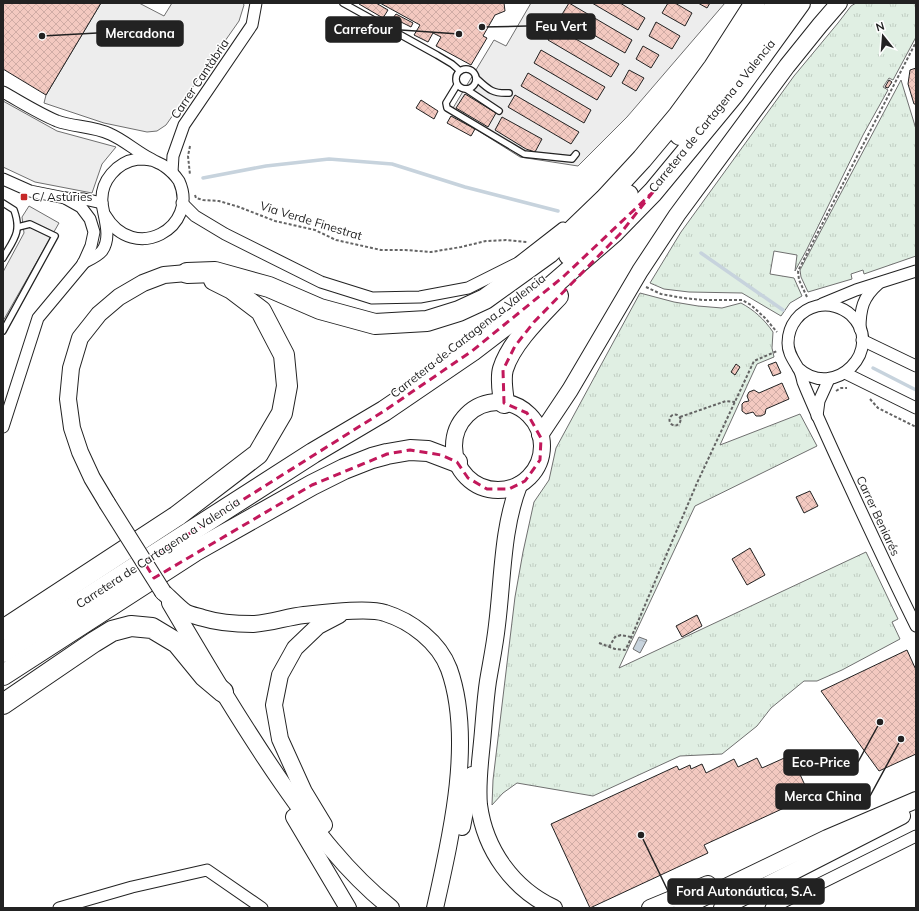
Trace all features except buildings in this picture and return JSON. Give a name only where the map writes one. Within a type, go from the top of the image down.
[{"type":"highway","points":[[187,273],[215,272],[269,287],[320,309],[375,324],[427,321],[459,311],[485,300],[549,253],[605,199],[642,160],[678,116],[714,67],[756,3]]},
{"type":"highway","name":"Carretera de Cartagena a Valencia","points":[[313,453],[456,349],[543,280],[597,228],[638,184],[719,86],[778,3]]},
{"type":"highway","name":"Carretera de Cartagena a Valencia","points":[[3,652],[313,453],[384,411],[472,351],[509,323],[613,233],[653,192],[734,94],[800,3]]},
{"type":"highway","points":[[504,403],[502,389],[503,370],[515,346],[534,322],[620,234],[653,192]]},
{"type":"highway","points":[[3,630],[177,516],[258,454],[282,413],[287,386],[284,355],[261,311],[219,281],[187,273]]},
{"type":"highway","points":[[3,675],[196,551],[312,485],[344,469],[372,458],[410,450],[428,451],[457,462]]},
{"type":"highway","points":[[3,704],[112,631],[131,626],[152,628],[177,643],[204,676],[223,692]]},
{"type":"main road","points":[[540,435],[570,390],[640,271],[677,215],[787,66],[839,3]]},
{"type":"main road","points":[[187,273],[164,275],[143,283],[119,297],[99,314],[80,338],[71,368],[68,399],[72,428],[80,452],[92,478],[254,741],[313,828],[370,892],[391,908]]},
{"type":"main road","points":[[493,403],[504,403],[517,406],[527,413],[536,425],[540,435],[542,449],[539,463],[531,476],[519,485],[505,490],[487,489],[476,485],[461,470],[457,462],[454,449],[458,428],[464,418],[472,411],[482,406],[493,403]]},
{"type":"main road","points":[[519,485],[509,514],[503,554],[497,625],[485,710],[478,782],[484,828],[493,852],[505,869],[536,898],[554,908]]},
{"type":"main road","points":[[163,592],[186,612],[216,622],[254,624],[302,615],[363,611],[384,612],[403,620],[422,633],[439,651],[449,668],[458,703],[459,727],[458,772],[454,811],[435,908]]},
{"type":"main road","points":[[344,612],[318,626],[295,648],[280,675],[274,705],[280,739],[304,792],[347,860],[354,875]]},
{"type":"main road","points":[[444,908],[456,860],[485,710]]},
{"type":"main road","points":[[254,741],[264,765],[348,908]]},
{"type":"main road","points":[[682,908],[827,838],[916,800]]},
{"type":"main road","points":[[722,908],[916,809]]},
{"type":"main road","points":[[650,908],[787,848],[805,842],[827,838]]},
{"type":"street","name":"Carrer Cantàbria","points":[[172,172],[173,156],[184,125],[252,25],[257,3]]},
{"type":"street","points":[[3,92],[57,121],[109,133],[151,160]]},
{"type":"street","points":[[182,203],[195,216],[225,234],[321,282],[372,298],[420,297],[468,288],[518,263],[570,222],[644,145],[678,116]]},
{"type":"street","points":[[83,264],[102,252],[107,236],[102,203],[103,190],[108,178],[116,169],[126,162],[138,159],[151,160],[163,164],[179,181],[182,192],[182,203],[179,215],[172,226],[162,234],[150,238],[138,239],[126,236],[115,229],[105,215]]},
{"type":"street","points":[[3,179],[30,191],[102,203]]},
{"type":"street","points":[[3,432],[4,424],[38,318],[83,264],[92,246],[94,232],[90,219],[81,207],[65,198]]},
{"type":"street","points":[[878,284],[871,290],[862,304],[860,316],[862,349],[854,365],[845,373],[828,379],[814,377],[798,368],[788,349],[788,337],[795,320],[800,314],[807,309],[818,306],[835,298],[916,271]]},
{"type":"street","points":[[818,306],[831,305],[841,309],[853,318],[861,335],[916,366]]},
{"type":"street","name":"Carrer Beniarés","points":[[798,368],[817,416],[916,626]]},
{"type":"street","points":[[845,373],[916,408]]},
{"type":"street","points":[[817,416],[819,401],[828,379]]},
{"type":"street","points":[[771,908],[781,905],[916,836]]},
{"type":"street","points":[[59,908],[132,887],[207,870],[262,908]]},
{"type":"lane","points":[[344,3],[447,61],[460,71]]},
{"type":"lane","points":[[509,93],[500,94],[490,91],[471,71],[464,70],[460,71],[456,76],[457,85],[446,103],[447,108],[524,154],[572,159],[576,154]]},
{"type":"lane","points":[[466,89],[472,87],[476,78]]},
{"type":"lane","points":[[457,85],[466,89],[499,111]]},
{"type":"lane","points":[[3,203],[14,210],[17,217],[18,227],[18,232],[3,258]]},
{"type":"lane","points":[[3,331],[55,236],[30,224],[18,227]]},
{"type":"path","points":[[808,298],[799,280],[798,270],[916,42]]},
{"type":"path","points":[[190,145],[188,156],[189,170],[192,181]]},
{"type":"path","name":"Via Verde Finestrat","points":[[195,192],[196,198],[219,201],[274,221],[315,230],[336,240],[381,250],[431,252],[486,241],[506,240],[529,242]]},
{"type":"path","points":[[645,287],[661,294],[683,298],[703,300],[742,300],[751,305],[777,332]]},
{"type":"path","points":[[599,643],[609,647],[625,650],[697,483],[754,361],[777,351]]},
{"type":"path","points":[[835,392],[841,388],[851,388]]},
{"type":"path","points":[[870,398],[878,408],[916,427]]},
{"type":"path","points":[[680,417],[681,420],[678,425],[671,423],[670,418],[676,414],[680,417],[726,400],[735,402]]},
{"type":"path","points":[[609,647],[615,637],[621,635],[631,637]]},
{"type":"highlighted area","points":[[653,192],[620,234],[534,322],[515,346],[503,370],[504,403],[527,413],[541,438],[540,460],[525,481],[509,489],[487,489],[468,478],[457,462],[441,455],[410,450],[387,454],[312,485],[154,578],[144,562],[384,411],[472,351],[563,277]]},
{"type":"green space","points":[[856,3],[916,3],[916,37],[893,80],[889,78],[883,87],[888,90],[863,135],[795,271],[797,255],[774,251],[770,274],[794,278],[802,296],[790,303],[781,316],[742,293],[689,292],[664,289],[650,283],[681,232],[794,76],[851,6]]},
{"type":"green space","points":[[901,80],[916,129],[916,256],[864,274],[863,270],[851,274],[852,279],[808,292],[801,277],[800,270]]},
{"type":"green space","points":[[640,293],[674,302],[698,306],[722,308],[741,303],[758,315],[773,332],[772,348],[774,357],[757,364],[720,445],[800,414],[817,446],[695,506],[619,668],[866,552],[898,619],[892,622],[900,639],[842,670],[817,681],[804,681],[771,708],[757,726],[722,754],[680,756],[593,796],[517,783],[503,793],[492,805],[493,780],[515,597],[534,502],[549,480],[556,448]]},
{"type":"shaded area","points":[[101,3],[139,3],[164,16],[172,3],[243,3],[244,5],[239,21],[166,125],[157,131],[147,132],[104,123],[44,103],[46,95]]},
{"type":"shaded area","points":[[531,3],[725,3],[627,117],[578,166],[520,157],[450,113],[494,40],[506,46]]},
{"type":"shaded area","points":[[3,101],[57,131],[116,147],[102,164],[92,193],[35,182],[3,167]]},
{"type":"shaded area","points":[[29,206],[59,223],[3,321],[3,272],[24,233],[22,217]]},
{"type":"water","points":[[639,637],[647,640],[640,653],[633,649]]},
{"type":"waterway","points":[[203,178],[266,166],[329,159],[392,164],[465,187],[558,211]]},
{"type":"waterway","points":[[701,253],[783,310]]},
{"type":"waterway","points":[[873,368],[916,390]]},
{"type":"place","name":"Feu Vert","points":[[482,27]]},
{"type":"place","name":"Carrefour","points":[[459,34]]},
{"type":"place","name":"Mercadona","points":[[42,36]]},
{"type":"place","name":"C/ Astúries","points":[[24,197]]},
{"type":"place","name":"Eco-Price","points":[[880,722]]},
{"type":"place","name":"Merca China","points":[[901,739]]},
{"type":"place","name":"Ford Autonáutica, S.A.","points":[[641,835]]}]
